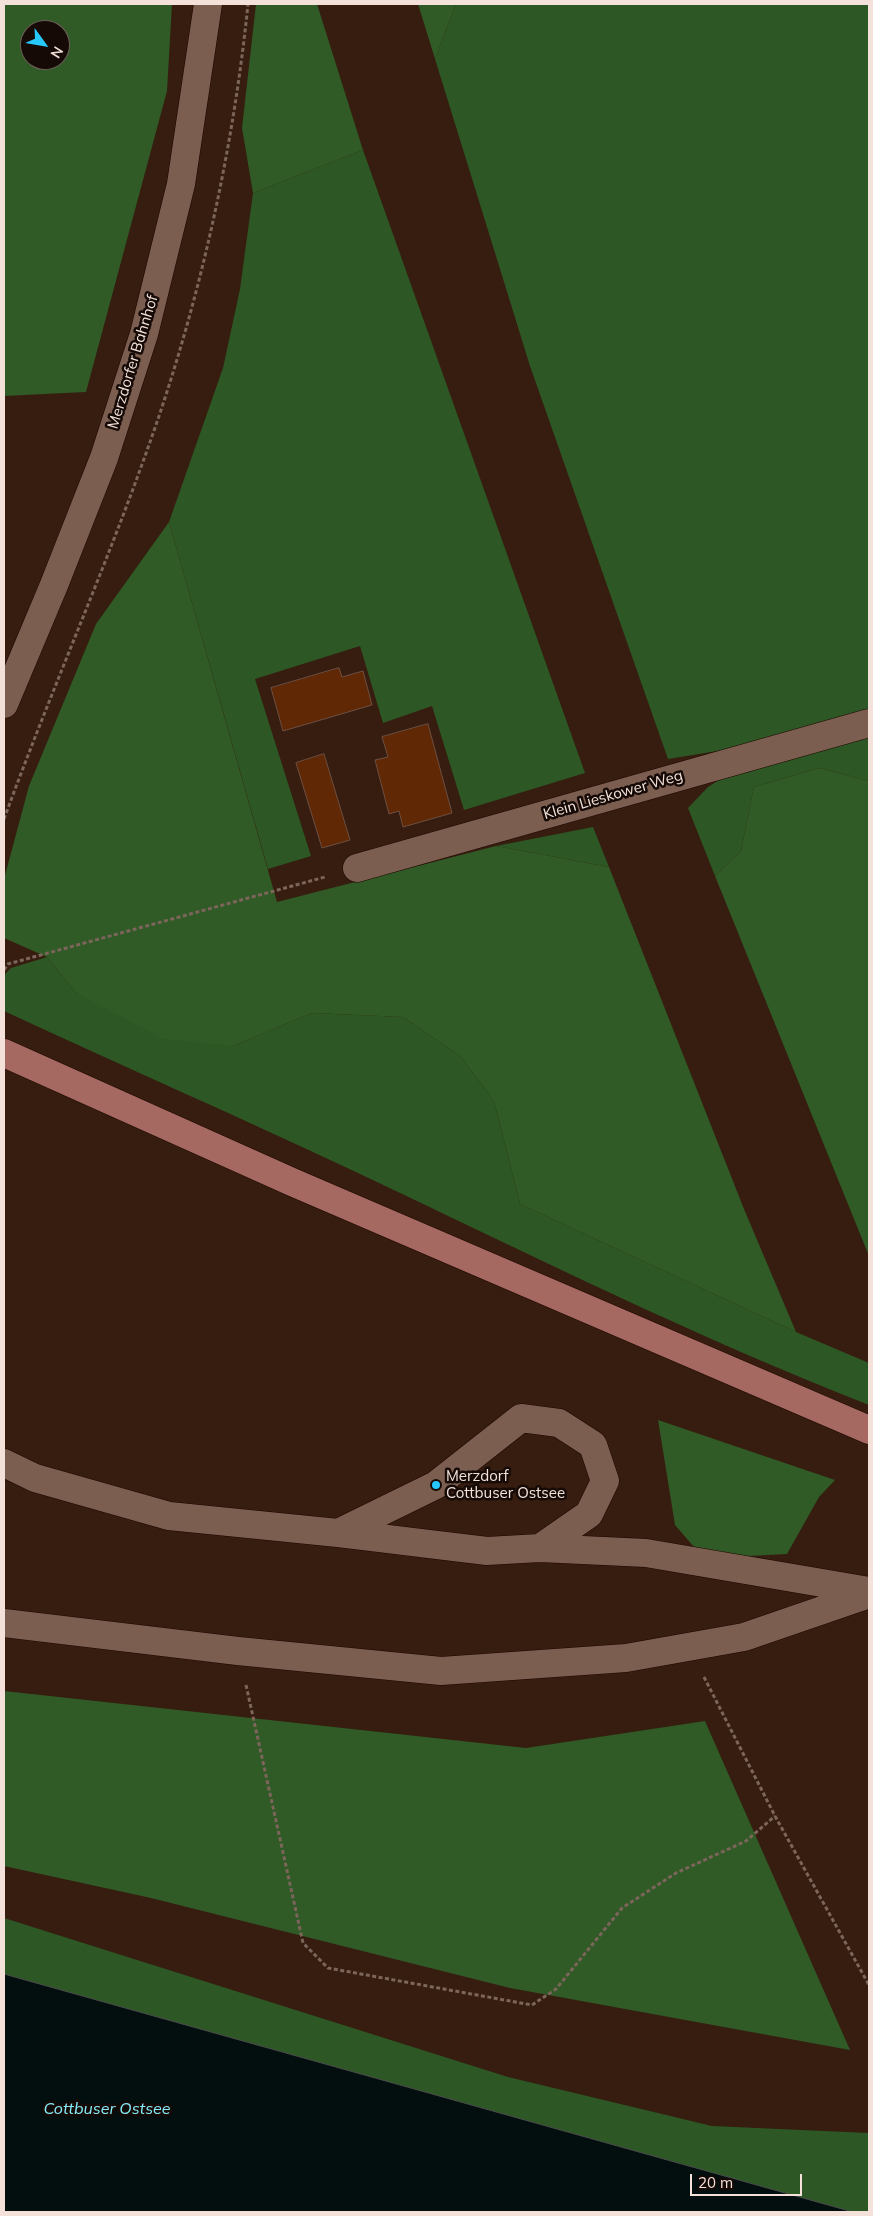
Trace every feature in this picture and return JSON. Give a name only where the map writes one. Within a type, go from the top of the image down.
[{"type":"main road","points":[[4,1053],[301,1186],[869,1430]]},
{"type":"street","name":"Merzdorfer Bahnhof","points":[[4,704],[54,585],[104,458],[144,334],[181,184],[208,4]]},
{"type":"street","name":"Klein Lieskower Weg","points":[[357,868],[869,723]]},
{"type":"street","points":[[338,1533],[436,1486],[521,1418],[559,1423],[593,1446],[605,1481],[589,1514],[540,1548]]},
{"type":"street","points":[[4,1463],[36,1478],[169,1516],[338,1533],[487,1551],[540,1548],[646,1553],[869,1592]]},
{"type":"street","points":[[4,1623],[238,1651],[440,1671],[626,1658],[744,1637],[869,1592]]},
{"type":"path","points":[[4,970],[8,964],[357,868]]},
{"type":"path","points":[[688,1646],[774,1816],[869,1985]]},
{"type":"path","points":[[238,1651],[303,1943],[328,1968],[532,2005],[556,1989],[622,1908],[676,1873],[746,1841],[774,1816]]},
{"type":"green space","points":[[4,4],[172,4],[167,91],[86,392],[4,396]]},
{"type":"green space","points":[[256,4],[317,4],[363,150],[253,193],[242,128]]},
{"type":"green space","points":[[418,4],[456,4],[435,59]]},
{"type":"green space","points":[[456,4],[869,4],[869,712],[748,746],[668,759],[530,366],[435,59]]},
{"type":"green space","points":[[363,150],[585,773],[464,810],[432,706],[383,723],[360,646],[255,679],[311,856],[268,869],[169,522],[223,368],[240,289],[253,193]]},
{"type":"green space","points":[[169,522],[277,902],[496,846],[609,867],[744,1209],[796,1332],[520,1204],[494,1101],[460,1056],[403,1017],[312,1013],[233,1046],[163,1039],[76,993],[47,957],[4,938],[4,879],[29,786],[96,624]]},
{"type":"green space","points":[[869,733],[869,781],[819,768],[754,787],[741,851],[715,876],[688,808],[708,787],[735,770]]},
{"type":"green space","points":[[819,768],[869,781],[869,1256],[715,876],[741,851],[754,787]]},
{"type":"green space","points":[[593,827],[609,867],[496,846]]},
{"type":"green space","points":[[47,957],[76,993],[233,1046],[312,1013],[403,1017],[460,1056],[494,1101],[520,1204],[796,1332],[869,1363],[869,1405],[676,1323],[316,1153],[4,1011],[4,975],[11,968]]},
{"type":"green space","points":[[658,1420],[835,1480],[819,1497],[787,1554],[730,1557],[694,1547],[675,1525]]},
{"type":"green space","points":[[4,1691],[526,1748],[705,1721],[850,2050],[510,1988],[151,1898],[4,1866]]},
{"type":"green space","points":[[4,1918],[508,2077],[712,2126],[869,2133],[869,2212],[853,2212],[4,1974]]},
{"type":"water","name":"Cottbuser Ostsee","points":[[4,1974],[853,2212],[4,2212]]},
{"type":"building","points":[[339,668],[342,677],[363,671],[372,705],[283,731],[271,688]]},
{"type":"building","points":[[428,724],[452,813],[403,827],[399,811],[389,814],[375,760],[388,757],[382,737]]},
{"type":"building","points":[[324,754],[350,840],[322,848],[296,763]]},
{"type":"place","name":"Merzdorf Cottbuser Ostsee","points":[[436,1485]]}]
